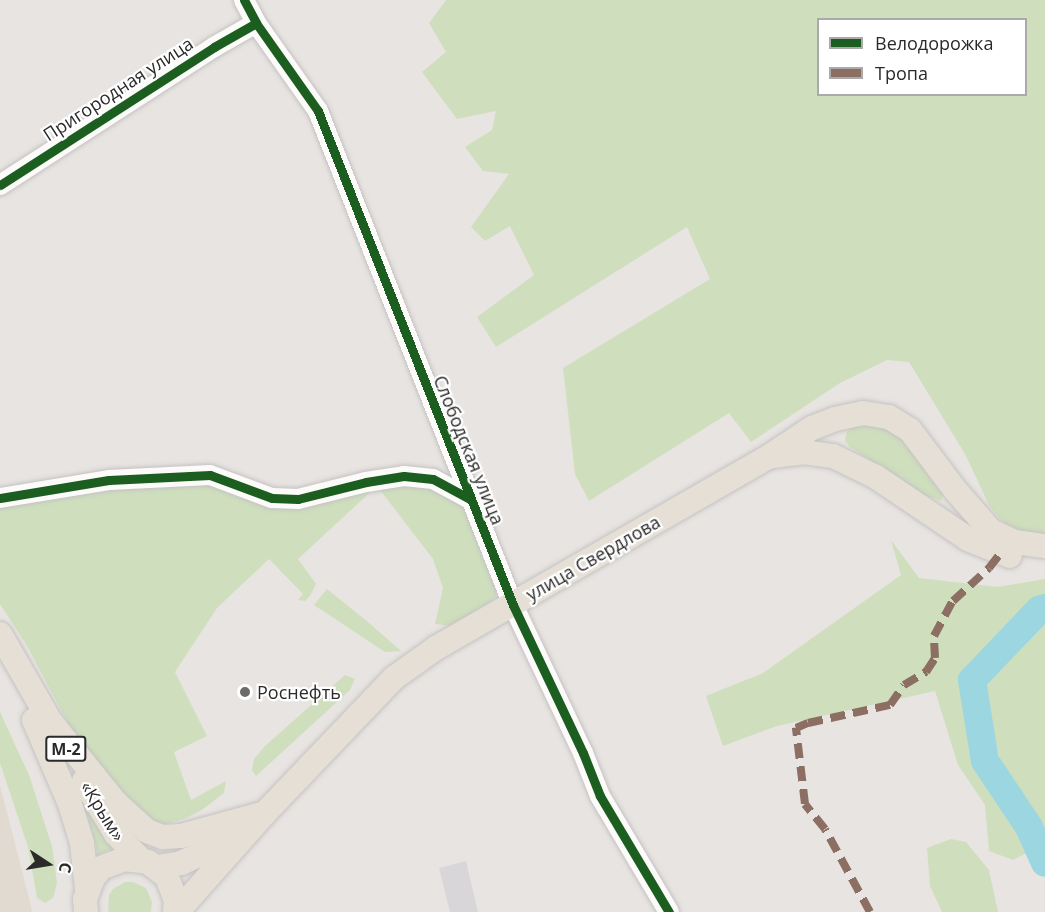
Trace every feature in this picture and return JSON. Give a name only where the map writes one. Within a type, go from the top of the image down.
[{"type":"main road","name":"улица Свердлова","points":[[265,813],[394,678],[436,648],[770,456],[812,428],[835,419],[863,413],[889,417],[910,429],[956,491],[991,531],[1015,542],[1045,546]]},
{"type":"main road","name":"улица Свердлова","points":[[770,456],[803,452],[833,456],[876,477],[968,539],[1000,554],[1021,559],[1045,560]]},
{"type":"main road","name":"«Крым»","points":[[0,634],[116,834],[173,888],[176,912]]},
{"type":"main road","name":"М-2","points":[[0,661],[53,761],[82,843],[86,900]]},
{"type":"main road","points":[[50,721],[117,802],[147,831],[163,837],[181,836],[265,813]]},
{"type":"main road","points":[[148,863],[181,863],[205,852],[265,813]]},
{"type":"main road","points":[[176,912],[265,813]]},
{"type":"main road","name":"«Крым»","points":[[86,900],[93,878],[112,862],[124,858],[148,863]]},
{"type":"street","name":"Слободская улица","points":[[244,0],[256,24],[318,111],[513,605],[583,753],[600,796],[669,912]]},
{"type":"street","name":"Пригородная улица","points":[[0,185],[214,47],[256,24]]},
{"type":"street","points":[[0,498],[109,480],[210,475],[272,498],[298,499],[366,482],[404,476],[433,479],[470,499]]},
{"type":"shaded area","points":[[0,785],[31,906],[32,912],[0,912]]},
{"type":"shaded area","points":[[466,861],[478,912],[450,912],[439,868]]},
{"type":"green space","points":[[446,0],[1045,0],[1045,534],[1024,533],[1004,523],[990,507],[965,454],[909,362],[887,360],[840,383],[751,442],[729,413],[589,501],[575,474],[563,368],[710,279],[687,227],[496,347],[477,317],[534,275],[510,226],[485,241],[471,227],[509,174],[483,171],[465,147],[492,130],[496,111],[457,119],[422,72],[446,52],[429,23]]},
{"type":"green space","points":[[854,424],[888,427],[899,435],[943,495],[941,501],[921,494],[850,447],[845,441],[847,431]]},
{"type":"green space","points":[[160,483],[211,484],[241,493],[407,483],[436,487],[469,507],[496,581],[496,596],[451,626],[435,624],[443,588],[433,559],[377,486],[298,559],[316,584],[305,601],[298,600],[303,594],[269,559],[217,608],[175,672],[207,736],[174,752],[191,800],[226,781],[224,793],[202,810],[184,819],[161,825],[148,820],[111,780],[68,723],[26,644],[0,604],[0,506]]},
{"type":"green space","points":[[891,540],[919,578],[998,587],[1045,579],[1045,601],[1035,605],[964,678],[1001,763],[978,682],[1045,617],[1045,844],[1013,860],[989,851],[985,805],[958,765],[935,691],[777,726],[723,746],[706,696],[763,673],[901,575]]},
{"type":"green space","points":[[327,589],[401,651],[385,652],[314,605]]},
{"type":"green space","points":[[345,675],[355,679],[350,690],[256,776],[252,770],[254,759],[265,746]]},
{"type":"green space","points":[[0,712],[29,775],[52,846],[57,883],[53,898],[45,903],[37,898],[28,847],[0,763]]},
{"type":"green space","points":[[83,798],[112,848],[98,855]]},
{"type":"green space","points":[[951,839],[966,842],[989,870],[998,912],[942,912],[930,886],[927,848]]},
{"type":"green space","points":[[125,882],[133,882],[146,888],[152,902],[151,912],[108,912],[109,895],[113,889]]},
{"type":"waterway","points":[[1045,608],[1039,610],[972,680],[985,761],[1029,827],[1045,863]]},
{"type":"marked path","points":[[870,912],[825,829],[805,804],[796,728],[808,723],[890,705],[904,685],[926,672],[935,658],[934,636],[953,601],[989,568],[1000,554]]},
{"type":"cycle path","points":[[244,0],[256,23],[318,111],[513,605],[583,753],[600,796],[669,912]]},
{"type":"cycle path","points":[[0,185],[214,47],[256,23]]},
{"type":"cycle path","points":[[0,498],[109,480],[210,475],[272,498],[298,499],[366,482],[404,476],[433,479],[470,499]]},
{"type":"place","name":"Роснефть","points":[[245,692]]}]
